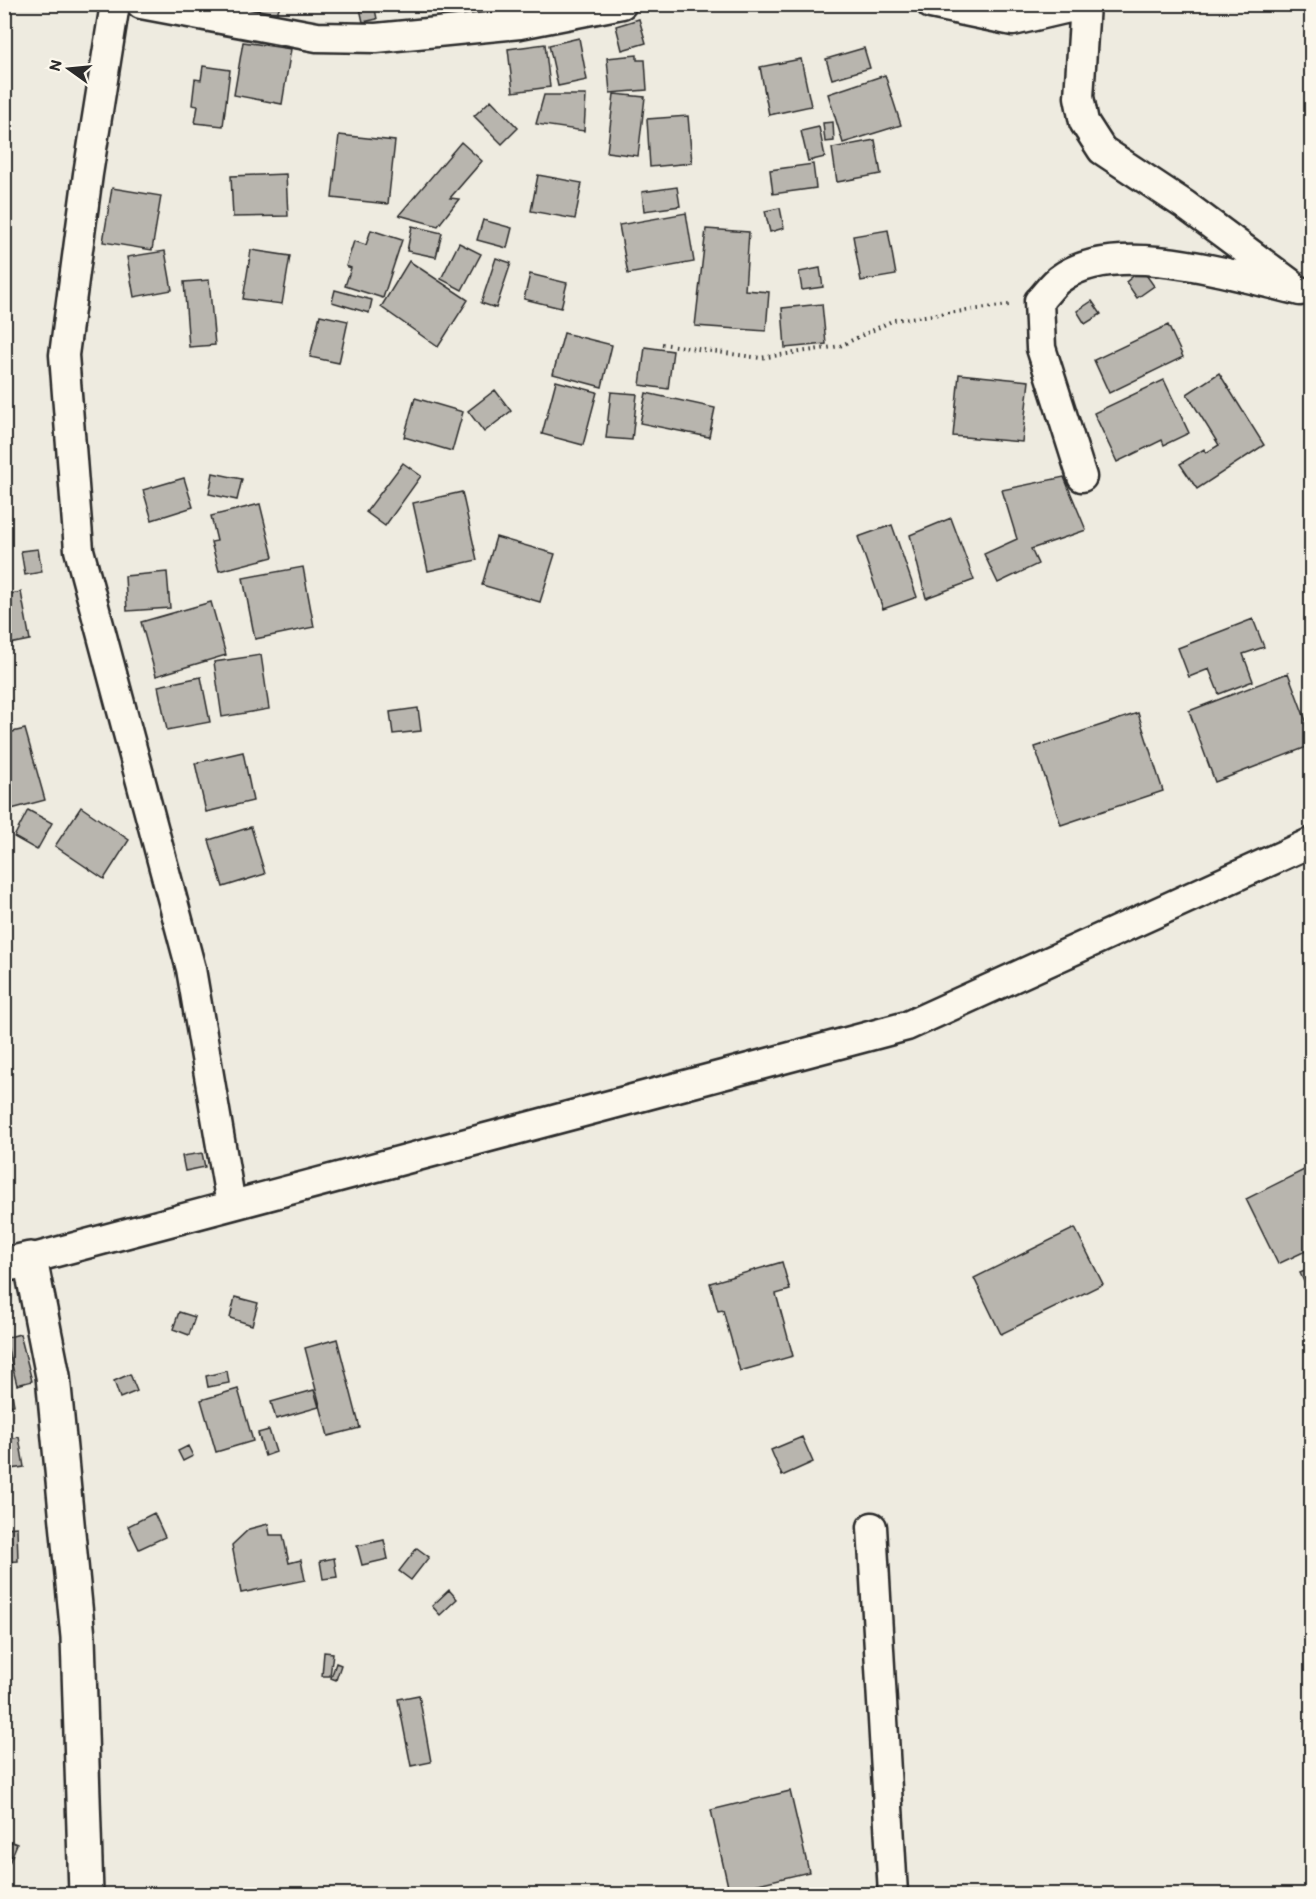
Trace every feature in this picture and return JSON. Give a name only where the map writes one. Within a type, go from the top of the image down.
[{"type":"street","points":[[115,4],[87,174],[64,355],[79,550],[191,969],[231,1205]]},
{"type":"street","points":[[141,4],[317,37],[376,38],[520,24],[622,4]]},
{"type":"street","points":[[930,4],[1013,21],[1085,5],[1079,97],[1084,122],[1102,150],[1306,293]]},
{"type":"street","points":[[1082,477],[1041,348],[1039,302],[1061,278],[1099,261],[1178,262],[1306,293]]},
{"type":"street","points":[[86,1894],[78,1637],[53,1376],[17,1262],[907,1026],[1311,842]]},
{"type":"street","points":[[872,1527],[893,1894]]},
{"type":"path","points":[[662,344],[759,358],[840,346],[894,320],[1039,302]]},
{"type":"building","points":[[246,4],[281,4],[273,21],[245,7]]},
{"type":"building","points":[[359,4],[374,4],[377,19],[363,22]]},
{"type":"building","points":[[419,4],[464,4],[464,9],[419,12]]},
{"type":"building","points":[[639,19],[646,43],[622,50],[616,26]]},
{"type":"building","points":[[579,38],[587,80],[558,86],[549,45]]},
{"type":"building","points":[[243,42],[291,49],[282,104],[234,95]]},
{"type":"building","points":[[545,44],[550,87],[513,92],[508,49]]},
{"type":"building","points":[[864,48],[870,68],[832,79],[826,59]]},
{"type":"building","points":[[637,55],[637,60],[645,60],[647,90],[610,93],[607,58]]},
{"type":"building","points":[[801,59],[811,106],[769,115],[760,67]]},
{"type":"building","points":[[203,66],[230,70],[223,126],[195,123],[198,106],[192,105],[195,79],[201,80]]},
{"type":"building","points":[[885,75],[901,125],[843,143],[828,94]]},
{"type":"building","points":[[614,94],[645,97],[638,156],[607,152]]},
{"type":"building","points":[[544,95],[586,95],[584,131],[536,124]]},
{"type":"building","points":[[491,100],[518,128],[502,144],[474,116]]},
{"type":"building","points":[[688,116],[692,163],[650,167],[647,119]]},
{"type":"building","points":[[833,122],[834,141],[825,142],[823,123]]},
{"type":"building","points":[[819,127],[825,157],[808,161],[801,131]]},
{"type":"building","points":[[339,135],[395,141],[388,204],[332,198]]},
{"type":"building","points":[[875,140],[881,174],[837,182],[832,148]]},
{"type":"building","points":[[461,142],[482,161],[450,198],[459,199],[438,226],[399,215]]},
{"type":"building","points":[[813,164],[816,188],[773,194],[770,170]]},
{"type":"building","points":[[286,174],[288,216],[233,217],[231,176]]},
{"type":"building","points":[[538,175],[582,183],[575,219],[531,211]]},
{"type":"building","points":[[677,187],[680,206],[644,211],[642,192]]},
{"type":"building","points":[[112,188],[161,196],[152,250],[103,242]]},
{"type":"building","points":[[780,208],[784,228],[770,232],[765,211]]},
{"type":"building","points":[[686,213],[694,262],[628,274],[619,225]]},
{"type":"building","points":[[483,220],[512,228],[507,248],[477,240]]},
{"type":"building","points":[[412,226],[442,233],[436,257],[407,251]]},
{"type":"building","points":[[706,229],[749,232],[745,290],[769,292],[766,331],[695,326]]},
{"type":"building","points":[[371,230],[402,240],[383,298],[345,286],[351,268],[346,266],[354,241],[366,245]]},
{"type":"building","points":[[888,230],[896,275],[861,281],[853,236]]},
{"type":"building","points":[[459,243],[481,254],[462,290],[441,279]]},
{"type":"building","points":[[251,250],[290,256],[282,304],[243,299]]},
{"type":"building","points":[[165,251],[172,290],[134,297],[127,257]]},
{"type":"building","points":[[496,258],[511,263],[496,308],[481,303]]},
{"type":"building","points":[[409,261],[468,300],[438,347],[381,307]]},
{"type":"building","points":[[820,268],[823,287],[802,290],[799,272]]},
{"type":"building","points":[[1142,269],[1154,286],[1137,298],[1126,282]]},
{"type":"building","points":[[530,274],[567,283],[561,308],[524,299]]},
{"type":"building","points":[[209,280],[215,345],[189,347],[184,282]]},
{"type":"building","points":[[335,290],[372,300],[369,313],[332,302]]},
{"type":"building","points":[[1092,301],[1101,314],[1085,324],[1077,311]]},
{"type":"building","points":[[822,304],[826,344],[785,348],[782,308]]},
{"type":"building","points":[[320,315],[348,321],[339,363],[310,357]]},
{"type":"building","points":[[1168,325],[1183,357],[1109,393],[1094,360]]},
{"type":"building","points":[[564,333],[612,345],[602,387],[553,374]]},
{"type":"building","points":[[645,347],[673,351],[668,389],[640,385]]},
{"type":"building","points":[[1219,373],[1264,445],[1197,489],[1180,464],[1204,449],[1206,453],[1219,445],[1187,394]]},
{"type":"building","points":[[959,374],[1029,381],[1022,442],[953,436]]},
{"type":"building","points":[[1164,380],[1189,433],[1164,445],[1162,440],[1117,462],[1094,413]]},
{"type":"building","points":[[556,381],[597,392],[583,445],[542,434]]},
{"type":"building","points":[[495,390],[511,411],[484,432],[468,411]]},
{"type":"building","points":[[611,392],[637,394],[632,440],[606,438]]},
{"type":"building","points":[[646,393],[715,408],[709,437],[640,423]]},
{"type":"building","points":[[415,398],[463,412],[452,451],[404,437]]},
{"type":"building","points":[[403,463],[421,476],[385,526],[366,512]]},
{"type":"building","points":[[213,473],[242,479],[237,500],[209,494]]},
{"type":"building","points":[[1064,477],[1086,530],[1031,549],[1038,564],[998,583],[984,554],[1017,539],[1002,490]]},
{"type":"building","points":[[184,478],[193,507],[152,520],[143,490]]},
{"type":"building","points":[[462,492],[477,560],[428,571],[413,503]]},
{"type":"building","points":[[260,504],[273,557],[219,571],[211,542],[217,541],[211,516]]},
{"type":"building","points":[[951,518],[974,580],[926,598],[910,535]]},
{"type":"building","points":[[892,525],[917,597],[883,609],[858,537]]},
{"type":"building","points":[[496,537],[555,554],[540,602],[482,585]]},
{"type":"building","points":[[38,549],[42,572],[25,575],[21,551]]},
{"type":"building","points":[[303,567],[314,627],[255,639],[243,578]]},
{"type":"building","points":[[167,572],[170,608],[127,611],[125,576]]},
{"type":"building","points":[[21,592],[30,640],[4,645],[4,595]]},
{"type":"building","points":[[211,602],[226,655],[156,676],[141,622]]},
{"type":"building","points":[[1253,619],[1264,647],[1243,654],[1253,681],[1219,694],[1209,669],[1189,677],[1178,648]]},
{"type":"building","points":[[261,655],[269,709],[222,717],[214,662]]},
{"type":"building","points":[[1288,673],[1312,737],[1312,745],[1215,782],[1189,711]]},
{"type":"building","points":[[201,677],[210,722],[167,730],[158,686]]},
{"type":"building","points":[[4,697],[12,729],[4,731]]},
{"type":"building","points":[[418,708],[421,731],[393,734],[390,712]]},
{"type":"building","points":[[1138,713],[1163,791],[1061,825],[1035,747]]},
{"type":"building","points":[[25,729],[45,800],[4,811],[4,734]]},
{"type":"building","points":[[243,752],[253,801],[206,812],[195,763]]},
{"type":"building","points":[[81,807],[129,840],[104,879],[55,846]]},
{"type":"building","points":[[28,810],[52,823],[37,850],[14,837]]},
{"type":"building","points":[[251,827],[265,874],[223,887],[209,840]]},
{"type":"building","points":[[202,1153],[205,1167],[185,1171],[182,1156]]},
{"type":"building","points":[[1312,1166],[1312,1248],[1278,1264],[1246,1199]]},
{"type":"building","points":[[1075,1228],[1103,1284],[1001,1334],[974,1278]]},
{"type":"building","points":[[782,1262],[790,1290],[776,1294],[793,1356],[740,1371],[723,1310],[718,1311],[710,1283]]},
{"type":"building","points":[[1312,1268],[1312,1286],[1307,1288],[1300,1273]]},
{"type":"building","points":[[235,1297],[258,1303],[252,1325],[230,1318]]},
{"type":"building","points":[[179,1312],[195,1317],[189,1335],[173,1329]]},
{"type":"building","points":[[20,1334],[32,1381],[17,1385],[5,1338]]},
{"type":"building","points":[[337,1339],[360,1428],[328,1436],[305,1348]]},
{"type":"building","points":[[4,1350],[14,1405],[4,1407]]},
{"type":"building","points":[[227,1371],[229,1383],[208,1387],[206,1376]]},
{"type":"building","points":[[130,1374],[137,1391],[120,1398],[114,1381]]},
{"type":"building","points":[[238,1389],[253,1441],[216,1452],[201,1400]]},
{"type":"building","points":[[314,1390],[319,1407],[276,1419],[271,1402]]},
{"type":"building","points":[[269,1430],[276,1452],[265,1456],[258,1433]]},
{"type":"building","points":[[19,1437],[24,1467],[4,1470],[4,1440]]},
{"type":"building","points":[[802,1437],[813,1462],[782,1476],[771,1450]]},
{"type":"building","points":[[188,1446],[193,1456],[183,1461],[178,1451]]},
{"type":"building","points":[[154,1513],[165,1537],[139,1549],[128,1526]]},
{"type":"building","points":[[268,1524],[270,1535],[283,1535],[289,1563],[301,1560],[305,1580],[241,1593],[232,1545],[249,1529]]},
{"type":"building","points":[[17,1527],[18,1561],[4,1562],[4,1528]]},
{"type":"building","points":[[384,1540],[388,1559],[362,1565],[357,1546]]},
{"type":"building","points":[[417,1548],[429,1557],[411,1580],[399,1571]]},
{"type":"building","points":[[334,1558],[337,1577],[323,1579],[320,1561]]},
{"type":"building","points":[[449,1590],[457,1599],[440,1615],[432,1606]]},
{"type":"building","points":[[324,1652],[333,1653],[330,1676],[322,1676]]},
{"type":"building","points":[[336,1663],[341,1665],[336,1680],[331,1678]]},
{"type":"building","points":[[419,1695],[431,1762],[411,1766],[398,1699]]},
{"type":"building","points":[[790,1791],[809,1872],[729,1891],[711,1810]]},
{"type":"building","points":[[4,1839],[17,1844],[4,1875]]}]
